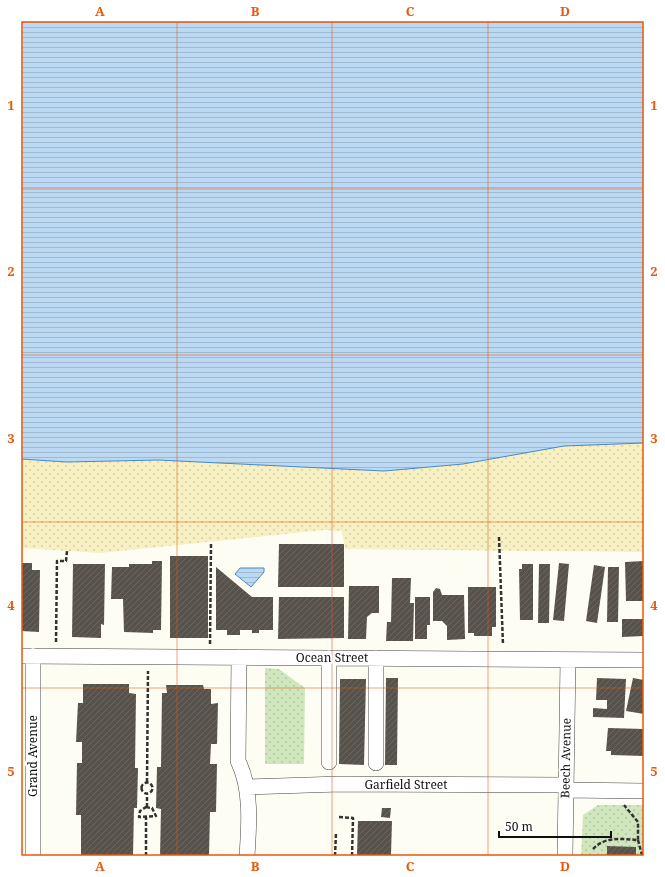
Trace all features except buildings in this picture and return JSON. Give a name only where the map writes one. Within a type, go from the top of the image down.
[{"type":"street","name":"Ocean Street","points":[[27,656],[644,660]]},
{"type":"street","name":"Grand Avenue","points":[[27,656],[27,783],[33,856]]},
{"type":"street","points":[[239,657],[238,761],[244,772],[246,787],[248,831],[247,856]]},
{"type":"street","points":[[328,762],[329,658]]},
{"type":"street","points":[[376,658],[376,763]]},
{"type":"street","name":"Beech Avenue","points":[[565,856],[568,660]]},
{"type":"street","name":"Garfield Street","points":[[246,787],[340,784],[566,787],[644,791]]},
{"type":"path","points":[[499,537],[503,659]]},
{"type":"path","points":[[210,637],[211,544]]},
{"type":"path","points":[[56,637],[58,561],[66,561],[67,551]]},
{"type":"path","points":[[147,794],[143,792],[142,787],[147,782],[148,672]]},
{"type":"path","points":[[147,782],[151,783],[153,789],[147,794]]},
{"type":"path","points":[[147,794],[147,807]]},
{"type":"path","points":[[624,805],[638,822],[638,840],[642,855],[644,855]]},
{"type":"path","points":[[147,807],[154,810],[156,816],[146,817],[139,817],[142,808],[147,807]]},
{"type":"path","points":[[146,817],[146,856]]},
{"type":"path","points":[[338,817],[353,818],[352,856]]},
{"type":"path","points":[[335,856],[336,833]]},
{"type":"path","points":[[593,849],[598,843],[610,839],[638,840]]},
{"type":"green space","points":[[265,668],[279,669],[305,688],[304,764],[265,764]]},
{"type":"green space","points":[[598,805],[644,805],[644,856],[581,856],[583,815]]},
{"type":"sand","points":[[644,443],[644,552],[345,549],[342,531],[324,530],[100,553],[21,548],[21,459],[67,462],[158,460],[384,471],[463,464],[564,446]]},
{"type":"water","points":[[21,21],[644,21],[644,443],[564,446],[463,464],[384,471],[158,460],[67,462],[21,459]]},
{"type":"water","points":[[240,568],[264,568],[264,572],[251,587],[235,574]]}]
